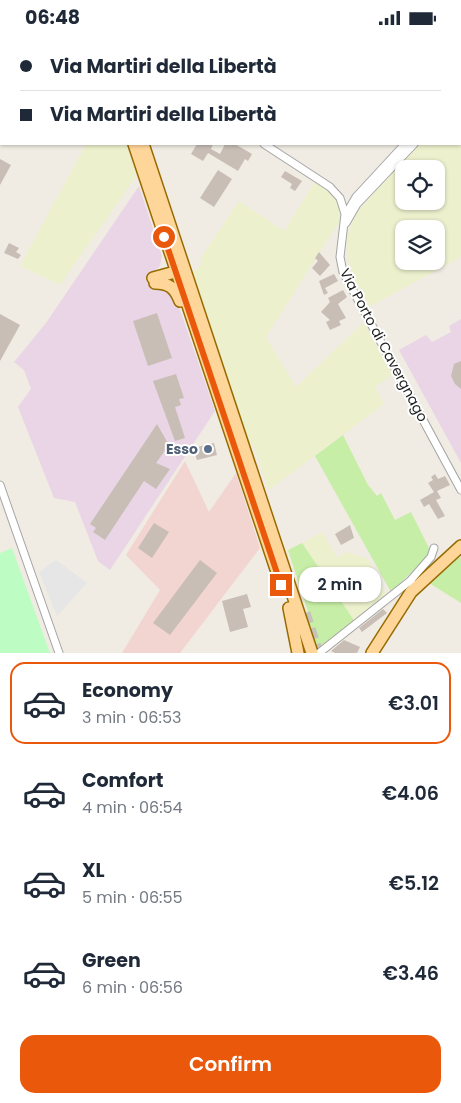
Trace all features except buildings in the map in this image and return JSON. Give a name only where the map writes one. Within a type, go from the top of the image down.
[{"type":"main road","points":[[134,145],[177,273],[184,278],[210,360],[255,465],[305,613]]},
{"type":"main road","points":[[143,145],[293,621],[305,653]]},
{"type":"main road","points":[[149,189],[149,209],[165,260],[163,269],[154,280]]},
{"type":"main road","points":[[161,197],[160,205],[179,264],[177,273]]},
{"type":"main road","points":[[154,280],[177,273]]},
{"type":"main road","points":[[154,280],[167,284],[176,291],[191,334],[210,360]]},
{"type":"main road","points":[[231,407],[312,653]]},
{"type":"main road","points":[[372,653],[413,584],[461,546]]},
{"type":"main road","points":[[293,621],[298,653]]},
{"type":"street","points":[[266,145],[335,191],[354,200],[362,199]]},
{"type":"street","points":[[345,221],[354,200],[404,145]]},
{"type":"street","points":[[345,221],[362,199],[413,145]]},
{"type":"street","points":[[335,191],[342,201],[345,221]]},
{"type":"street","name":"Via Porto di Cavergnago","points":[[345,221],[340,257],[345,278],[461,490]]},
{"type":"street","points":[[0,485],[59,653]]},
{"type":"street","points":[[319,653],[390,597],[413,584],[431,557],[434,549]]},
{"type":"shaded area","points":[[139,186],[162,256],[160,266],[150,275],[154,289],[169,291],[176,298],[215,411],[110,570],[98,561],[75,502],[54,498],[18,407],[31,389],[24,370],[14,362],[46,323]]},
{"type":"shaded area","points":[[461,319],[461,463],[399,350],[426,335],[432,342],[451,332],[449,326]]},
{"type":"shaded area","points":[[185,461],[209,512],[236,473],[260,548],[180,653],[122,653],[160,590],[126,555]]},
{"type":"shaded area","points":[[56,560],[87,583],[57,616],[39,572]]},
{"type":"green space","points":[[85,145],[126,145],[137,175],[60,285],[20,266]]},
{"type":"green space","points":[[418,145],[461,145],[461,257],[445,266],[445,220],[395,220],[395,270],[437,270],[369,307],[349,267],[346,240],[353,219],[362,206],[395,170],[395,210],[445,210],[445,160],[404,160]]},
{"type":"green space","points":[[315,182],[336,197],[340,209],[340,225],[337,225],[266,337],[296,387],[364,322],[392,375],[375,387],[384,404],[269,490],[253,444],[249,446],[192,273],[200,266],[202,256],[239,201],[284,231]]},
{"type":"green space","points":[[343,435],[368,485],[377,496],[381,493],[395,520],[411,512],[430,550],[423,561],[391,592],[315,456]]},
{"type":"green space","points":[[322,532],[337,557],[346,552],[368,559],[385,592],[386,598],[355,622],[302,543]]},
{"type":"green space","points":[[302,543],[355,622],[316,651],[302,614],[308,612],[288,550]]},
{"type":"green space","points":[[12,548],[50,653],[0,653],[0,553]]},
{"type":"green space","points":[[460,556],[461,558],[461,603],[429,583]]},
{"type":"tunnel","points":[[305,613],[318,653]]},
{"type":"place","name":"Esso","points":[[208,449]]},
{"type":"route","points":[[164,237],[281,585]]}]
